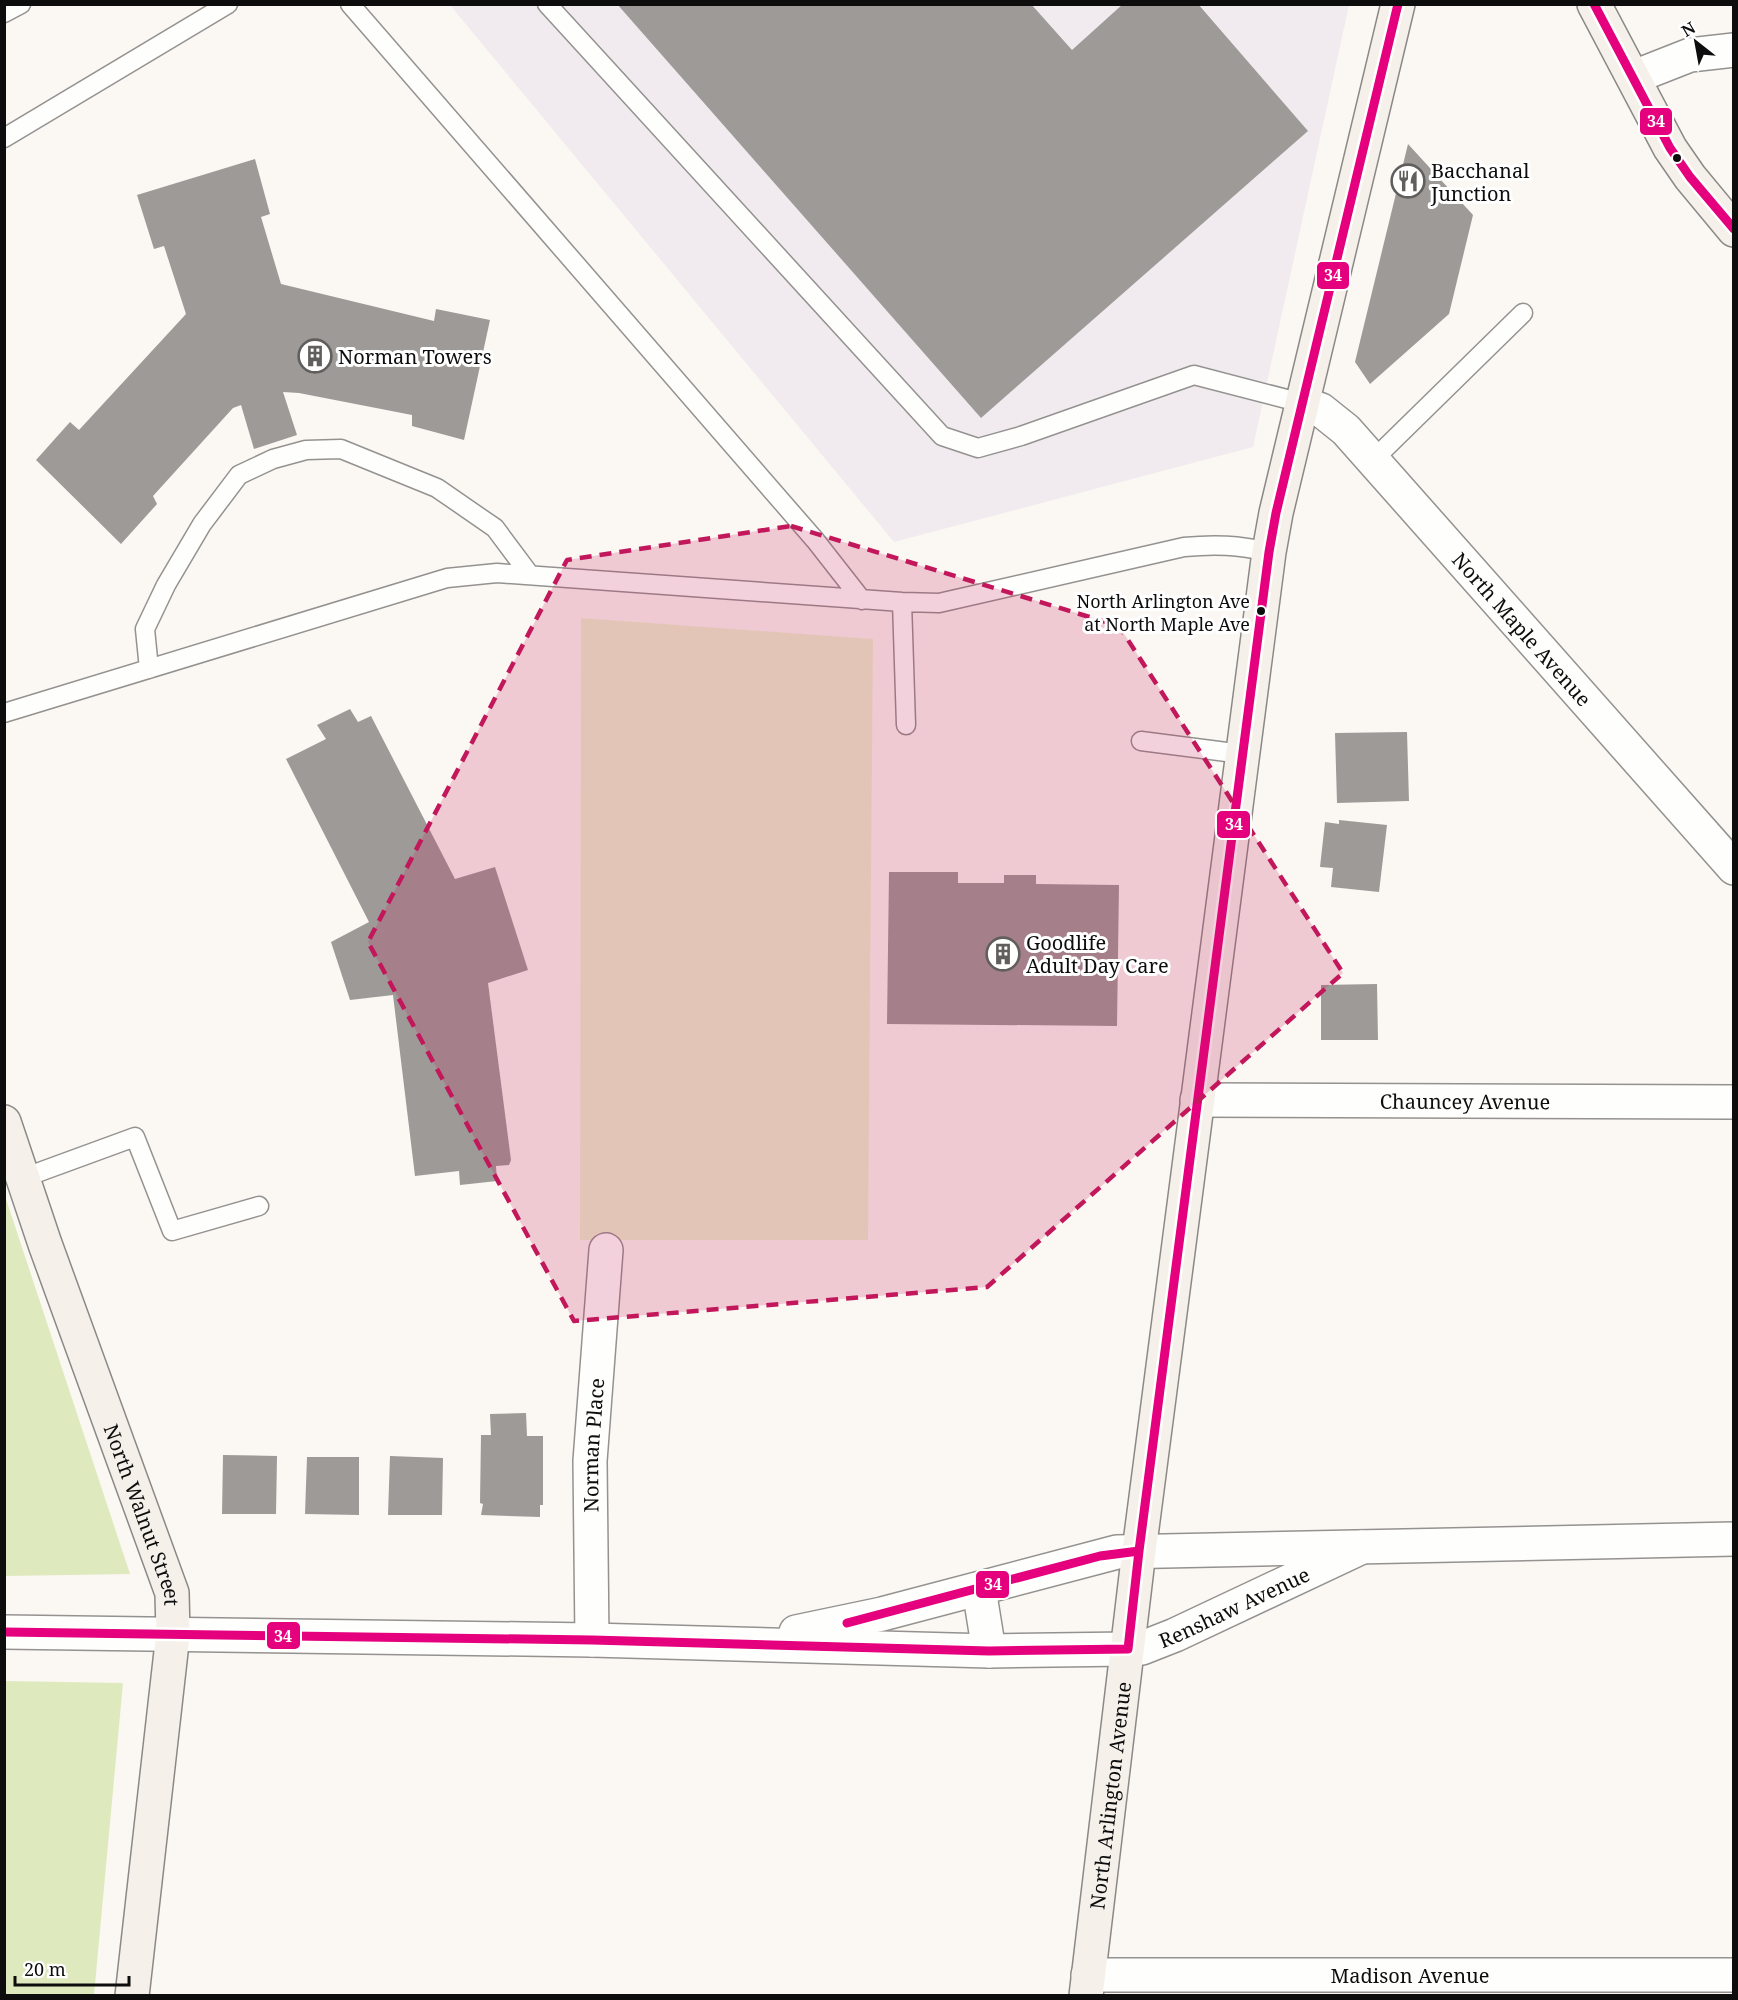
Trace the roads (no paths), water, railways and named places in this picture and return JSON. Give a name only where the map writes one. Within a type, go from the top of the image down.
[{"type":"street","name":"North Arlington Avenue","points":[[1087,1985],[1139,1551],[1269,552],[1276,513],[1373,100],[1398,4]]},
{"type":"street","points":[[1604,9],[1634,78],[1670,147],[1690,177],[1734,230]]},
{"type":"street","points":[[1634,78],[1690,55],[1734,50]]},
{"type":"street","name":"North Maple Avenue","points":[[1302,403],[1332,417],[1372,460],[1734,868]]},
{"type":"street","name":"Chauncey Avenue","points":[[1197,1100],[1734,1102]]},
{"type":"street","name":"North Walnut Street","points":[[4,1122],[45,1244],[165,1568],[172,1593],[173,1634],[132,1995]]},
{"type":"street","name":"Norman Place","points":[[592,1640],[590,1461],[606,1250]]},
{"type":"street","name":"Renshaw Avenue","points":[[705,1643],[814,1629],[882,1614],[1100,1556],[1139,1551],[1734,1539]]},
{"type":"street","name":"Renshaw Avenue","points":[[4,1632],[592,1640],[989,1651],[1128,1649],[1142,1648],[1175,1635],[1362,1546]]},
{"type":"street","points":[[979,1589],[989,1651]]},
{"type":"street","name":"Madison Avenue","points":[[1087,1985],[1734,1975]]},
{"type":"lane","points":[[4,14],[21,4]]},
{"type":"lane","points":[[4,138],[228,4]]},
{"type":"lane","points":[[350,4],[815,540],[862,600]]},
{"type":"lane","points":[[547,4],[942,436],[978,448],[1021,436],[1194,375],[1302,403]]},
{"type":"lane","points":[[1372,460],[1523,313]]},
{"type":"lane","points":[[149,669],[145,629],[166,585],[202,524],[238,475],[273,459],[306,450],[341,449],[437,488],[495,528],[530,575]]},
{"type":"lane","points":[[5,711],[447,578],[497,573],[862,600],[939,603],[1184,547],[1214,544],[1242,546],[1269,552]]},
{"type":"lane","points":[[902,602],[906,725]]},
{"type":"lane","points":[[1141,741],[1242,754]]},
{"type":"lane","points":[[23,1178],[135,1137],[172,1231],[259,1206]]},
{"type":"place","name":"Bacchanal Junction","points":[[1408,181]]},
{"type":"place","name":"Norman Towers","points":[[315,356]]},
{"type":"place","name":"North Arlington Ave at North Maple Ave","points":[[1261,611]]},
{"type":"place","name":"Goodlife Adult Day Care","points":[[1003,954]]}]
